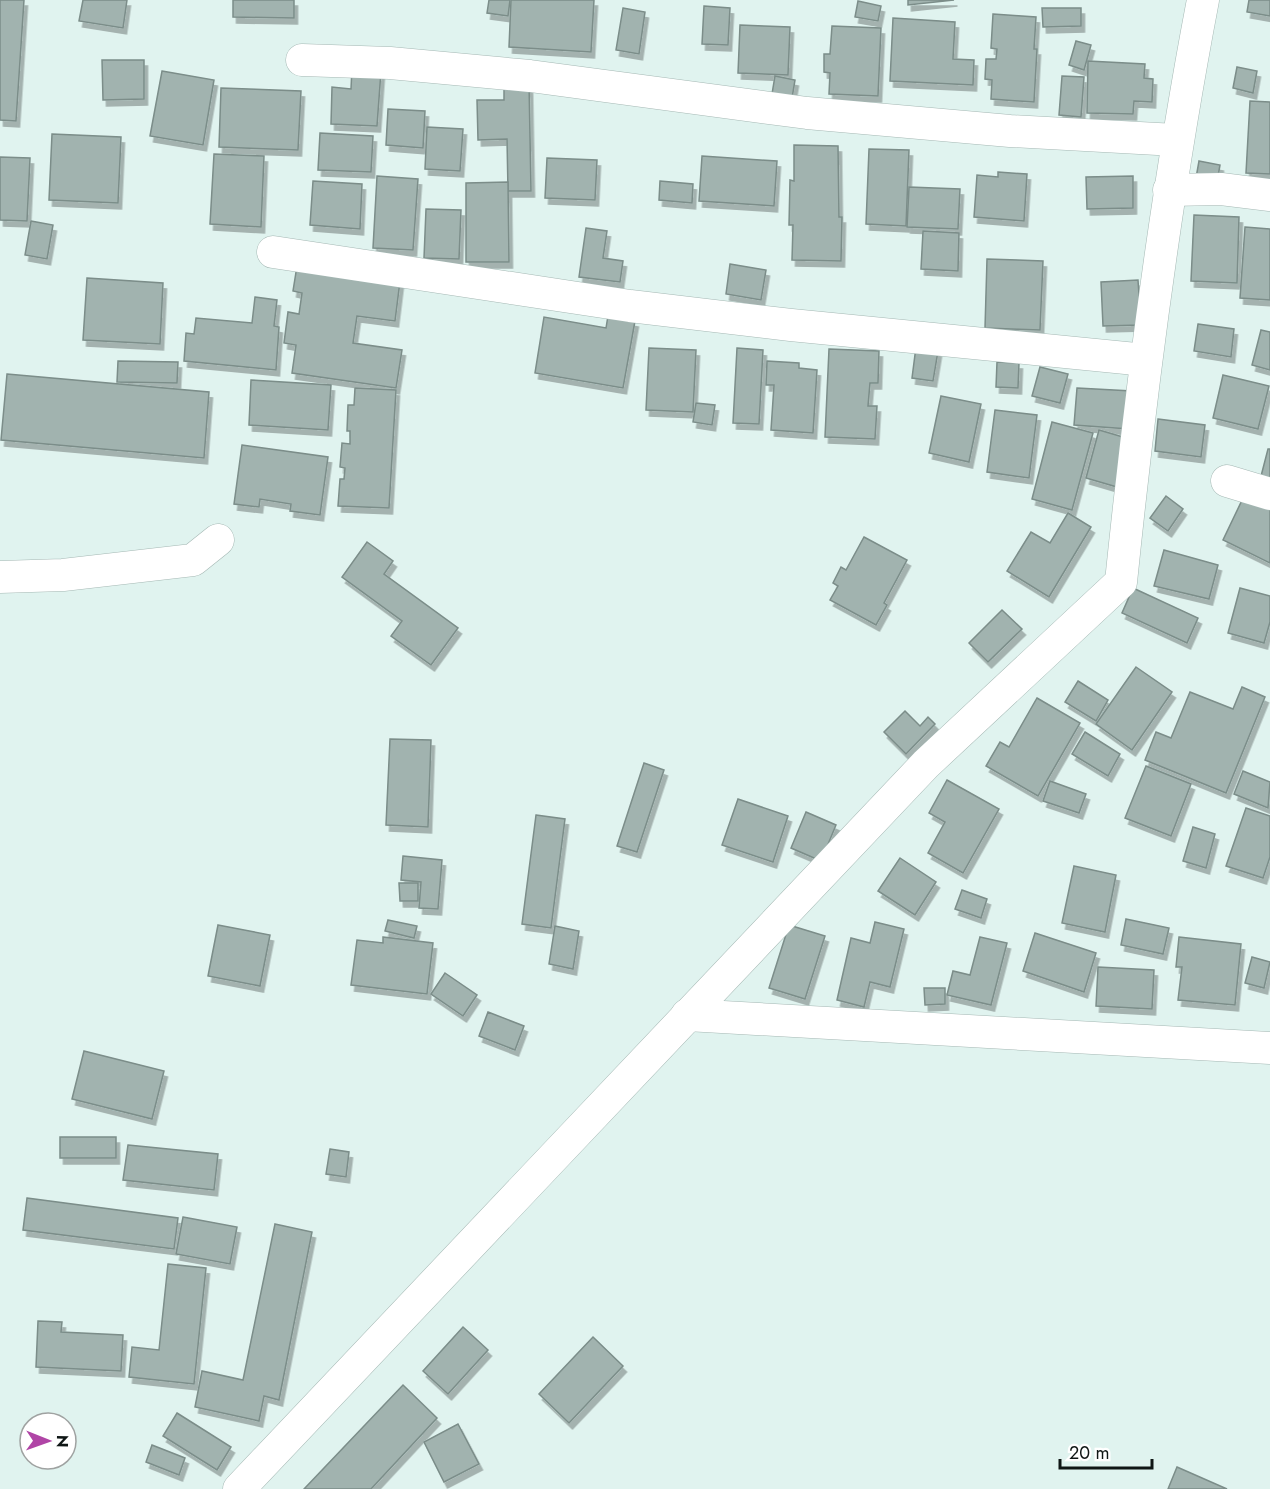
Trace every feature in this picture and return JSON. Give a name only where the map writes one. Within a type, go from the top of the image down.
[{"type":"street","points":[[239,1489],[926,764],[1121,582],[1146,360],[1176,140],[1203,0]]},
{"type":"street","points":[[302,60],[390,63],[530,76],[807,113],[1010,131],[1176,140]]},
{"type":"street","points":[[1170,190],[1221,189],[1270,195]]},
{"type":"street","points":[[273,252],[630,306],[815,328],[1146,360]]},
{"type":"street","points":[[1227,482],[1270,494]]},
{"type":"street","points":[[0,577],[63,575],[193,560],[218,540]]},
{"type":"street","points":[[687,1015],[1270,1048]]},
{"type":"building","points":[[0,0],[24,0],[16,121],[0,120]]},
{"type":"building","points":[[83,0],[127,0],[123,28],[79,21]]},
{"type":"building","points":[[233,0],[294,0],[294,18],[233,17]]},
{"type":"building","points":[[489,0],[510,0],[508,16],[487,13]]},
{"type":"building","points":[[511,0],[594,0],[591,52],[509,47]]},
{"type":"building","points":[[908,0],[954,0],[908,5]]},
{"type":"building","points":[[1249,0],[1270,0],[1270,16],[1247,12]]},
{"type":"building","points":[[858,1],[881,6],[878,21],[855,17]]},
{"type":"building","points":[[704,6],[730,8],[728,45],[702,44]]},
{"type":"building","points":[[623,8],[645,12],[639,54],[616,50]]},
{"type":"building","points":[[1042,8],[1081,8],[1081,26],[1043,27]]},
{"type":"building","points":[[993,14],[1036,17],[1034,102],[991,99],[992,80],[985,79],[986,59],[996,59],[997,49],[991,48]]},
{"type":"building","points":[[893,18],[955,22],[953,59],[974,60],[973,85],[890,81]]},
{"type":"building","points":[[740,25],[790,27],[788,75],[738,73]]},
{"type":"building","points":[[832,26],[881,28],[878,96],[829,94],[830,73],[824,72],[824,54],[830,54]]},
{"type":"building","points":[[1076,41],[1091,45],[1084,70],[1069,65]]},
{"type":"building","points":[[102,60],[144,60],[144,99],[103,100]]},
{"type":"building","points":[[1088,61],[1145,64],[1144,78],[1153,79],[1152,102],[1134,101],[1133,114],[1087,113]]},
{"type":"building","points":[[1237,67],[1257,71],[1253,93],[1233,88]]},
{"type":"building","points":[[352,68],[381,71],[377,126],[331,124],[332,87],[351,89]]},
{"type":"building","points":[[162,71],[214,80],[203,145],[150,136]]},
{"type":"building","points":[[775,76],[795,80],[792,98],[772,94]]},
{"type":"building","points":[[1062,76],[1084,77],[1081,117],[1059,115]]},
{"type":"building","points":[[529,83],[531,191],[508,191],[507,139],[478,140],[477,100],[504,100],[504,84]]},
{"type":"building","points":[[221,88],[301,91],[298,150],[219,147]]},
{"type":"building","points":[[1250,101],[1270,102],[1270,174],[1246,173]]},
{"type":"building","points":[[388,109],[425,111],[423,148],[386,145]]},
{"type":"building","points":[[427,127],[463,129],[460,171],[425,169]]},
{"type":"building","points":[[320,133],[373,136],[371,172],[318,170]]},
{"type":"building","points":[[52,134],[121,137],[118,203],[49,200]]},
{"type":"building","points":[[794,145],[838,146],[839,217],[842,217],[841,261],[792,260],[793,225],[789,225],[790,180],[794,181]]},
{"type":"building","points":[[869,149],[909,150],[906,226],[866,224]]},
{"type":"building","points":[[214,154],[264,156],[261,227],[210,224]]},
{"type":"building","points":[[702,156],[777,161],[774,206],[699,201]]},
{"type":"building","points":[[0,157],[30,158],[27,221],[0,220]]},
{"type":"building","points":[[547,158],[597,160],[595,200],[545,198]]},
{"type":"building","points":[[1199,161],[1220,165],[1217,182],[1196,178]]},
{"type":"building","points":[[998,172],[1027,174],[1024,221],[974,217],[977,175],[998,177]]},
{"type":"building","points":[[377,176],[418,179],[413,250],[373,248]]},
{"type":"building","points":[[1133,176],[1133,208],[1087,209],[1086,177]]},
{"type":"building","points":[[313,181],[362,184],[360,229],[310,225]]},
{"type":"building","points":[[660,181],[693,184],[692,203],[659,200]]},
{"type":"building","points":[[508,182],[509,262],[466,262],[466,183]]},
{"type":"building","points":[[909,187],[960,189],[958,229],[907,227]]},
{"type":"building","points":[[426,209],[461,210],[459,259],[424,258]]},
{"type":"building","points":[[1194,215],[1239,217],[1237,283],[1191,281]]},
{"type":"building","points":[[31,221],[53,225],[47,259],[25,255]]},
{"type":"building","points":[[1245,227],[1270,229],[1270,300],[1240,298]]},
{"type":"building","points":[[586,228],[607,231],[603,258],[623,261],[620,282],[579,277]]},
{"type":"building","points":[[923,231],[959,233],[958,271],[921,269]]},
{"type":"building","points":[[987,259],[1043,261],[1040,330],[985,328]]},
{"type":"building","points":[[730,264],[766,270],[761,300],[726,294]]},
{"type":"building","points":[[297,266],[400,281],[395,321],[357,316],[353,343],[402,350],[396,388],[292,373],[296,345],[284,343],[288,312],[299,314],[302,293],[293,291]]},
{"type":"building","points":[[87,278],[163,283],[160,344],[83,340]]},
{"type":"building","points":[[1138,280],[1141,325],[1103,326],[1101,282]]},
{"type":"building","points":[[255,297],[277,300],[274,326],[279,327],[276,370],[184,361],[186,333],[194,334],[196,318],[252,323]]},
{"type":"building","points":[[608,316],[635,321],[623,388],[535,373],[544,317],[606,328]]},
{"type":"building","points":[[1198,324],[1234,329],[1231,357],[1194,351]]},
{"type":"building","points":[[1261,330],[1270,332],[1270,370],[1252,365]]},
{"type":"building","points":[[916,347],[938,351],[933,381],[912,378]]},
{"type":"building","points":[[649,348],[696,350],[693,412],[646,410]]},
{"type":"building","points":[[737,348],[763,350],[759,424],[733,423]]},
{"type":"building","points":[[829,349],[879,351],[878,383],[870,383],[868,406],[877,406],[875,439],[825,437]]},
{"type":"building","points":[[118,361],[178,362],[177,383],[117,382]]},
{"type":"building","points":[[767,361],[799,363],[799,368],[817,370],[813,433],[771,430],[774,385],[766,385]]},
{"type":"building","points":[[997,362],[1019,363],[1018,388],[996,387]]},
{"type":"building","points":[[1040,367],[1068,374],[1060,403],[1032,396]]},
{"type":"building","points":[[7,374],[209,392],[204,458],[1,440]]},
{"type":"building","points":[[1223,375],[1269,386],[1258,429],[1213,418]]},
{"type":"building","points":[[251,380],[331,385],[328,430],[249,425]]},
{"type":"building","points":[[355,388],[396,390],[389,508],[338,506],[340,479],[344,479],[345,468],[340,467],[342,443],[350,444],[350,431],[347,431],[348,405],[354,405]]},
{"type":"building","points":[[1077,388],[1132,391],[1129,429],[1074,425]]},
{"type":"building","points":[[941,396],[981,404],[969,462],[929,453]]},
{"type":"building","points":[[696,403],[715,405],[712,425],[693,422]]},
{"type":"building","points":[[995,410],[1037,415],[1029,478],[987,472]]},
{"type":"building","points":[[1158,419],[1205,425],[1201,457],[1155,451]]},
{"type":"building","points":[[1052,422],[1093,433],[1072,510],[1032,499]]},
{"type":"building","points":[[1099,430],[1130,439],[1117,487],[1086,478]]},
{"type":"building","points":[[242,445],[328,457],[320,515],[290,511],[291,504],[260,499],[259,507],[234,504]]},
{"type":"building","points":[[1268,449],[1270,449],[1270,482],[1260,480]]},
{"type":"building","points":[[1166,496],[1183,509],[1168,531],[1150,518]]},
{"type":"building","points":[[1244,496],[1270,509],[1270,563],[1223,540]]},
{"type":"building","points":[[1068,513],[1091,527],[1049,597],[1007,571],[1031,532],[1050,543]]},
{"type":"building","points":[[864,537],[907,560],[884,603],[887,605],[876,625],[830,600],[838,586],[833,583],[841,567],[846,570]]},
{"type":"building","points":[[367,542],[393,561],[384,574],[458,628],[431,665],[391,636],[402,621],[342,577]]},
{"type":"building","points":[[1164,550],[1218,565],[1209,599],[1154,586]]},
{"type":"building","points":[[1133,588],[1198,618],[1187,643],[1122,613]]},
{"type":"building","points":[[1240,588],[1270,596],[1270,622],[1264,643],[1228,633]]},
{"type":"building","points":[[1002,610],[1022,629],[988,662],[969,643]]},
{"type":"building","points":[[1136,667],[1172,692],[1132,750],[1096,724]]},
{"type":"building","points":[[1078,681],[1108,700],[1096,721],[1065,702]]},
{"type":"building","points":[[1242,687],[1265,697],[1226,793],[1145,760],[1156,732],[1171,738],[1190,692],[1233,709]]},
{"type":"building","points":[[1037,698],[1080,723],[1038,796],[986,766],[1000,742],[1009,747]]},
{"type":"building","points":[[905,711],[920,726],[928,717],[935,724],[906,754],[884,732]]},
{"type":"building","points":[[1085,732],[1120,754],[1108,776],[1072,754]]},
{"type":"building","points":[[390,739],[431,740],[428,827],[386,825]]},
{"type":"building","points":[[644,763],[664,770],[637,852],[617,846]]},
{"type":"building","points":[[1146,766],[1191,784],[1171,836],[1125,818]]},
{"type":"building","points":[[1243,771],[1270,782],[1268,808],[1234,794]]},
{"type":"building","points":[[947,780],[999,809],[963,873],[928,853],[945,822],[929,813]]},
{"type":"building","points":[[1050,781],[1086,794],[1079,813],[1043,801]]},
{"type":"building","points":[[738,799],[788,816],[773,862],[722,845]]},
{"type":"building","points":[[1246,808],[1270,816],[1270,857],[1263,878],[1226,866]]},
{"type":"building","points":[[806,812],[836,825],[821,861],[791,848]]},
{"type":"building","points":[[536,815],[565,819],[551,928],[522,924]]},
{"type":"building","points":[[1193,827],[1215,834],[1206,868],[1183,861]]},
{"type":"building","points":[[403,856],[442,860],[438,909],[419,908],[421,882],[401,880]]},
{"type":"building","points":[[900,858],[936,882],[915,915],[878,891]]},
{"type":"building","points":[[1074,866],[1116,875],[1105,932],[1062,923]]},
{"type":"building","points":[[399,883],[418,883],[418,901],[400,901]]},
{"type":"building","points":[[962,890],[987,899],[981,918],[955,909]]},
{"type":"building","points":[[1126,919],[1169,928],[1163,954],[1121,945]]},
{"type":"building","points":[[388,920],[417,926],[414,938],[385,931]]},
{"type":"building","points":[[875,922],[904,929],[890,987],[870,982],[864,1007],[837,1000],[851,938],[870,943]]},
{"type":"building","points":[[218,925],[270,935],[260,986],[208,976]]},
{"type":"building","points":[[789,925],[825,936],[805,999],[769,988]]},
{"type":"building","points":[[555,926],[579,931],[573,969],[549,964]]},
{"type":"building","points":[[1035,933],[1096,953],[1084,992],[1023,971]]},
{"type":"building","points":[[383,937],[433,943],[427,994],[351,985],[357,940],[383,943]]},
{"type":"building","points":[[980,937],[1007,943],[991,1005],[947,995],[953,971],[970,975]]},
{"type":"building","points":[[1179,937],[1241,944],[1235,1005],[1178,1000],[1182,967],[1176,967]]},
{"type":"building","points":[[1252,957],[1270,962],[1264,988],[1245,983]]},
{"type":"building","points":[[1098,967],[1154,970],[1152,1009],[1096,1006]]},
{"type":"building","points":[[445,973],[477,995],[463,1016],[431,994]]},
{"type":"building","points":[[924,988],[945,988],[945,1004],[925,1005]]},
{"type":"building","points":[[488,1012],[524,1026],[515,1050],[479,1036]]},
{"type":"building","points":[[84,1051],[164,1071],[152,1119],[72,1099]]},
{"type":"building","points":[[60,1137],[116,1137],[116,1158],[60,1158]]},
{"type":"building","points":[[128,1145],[218,1154],[214,1190],[123,1180]]},
{"type":"building","points":[[330,1149],[349,1152],[346,1177],[326,1174]]},
{"type":"building","points":[[27,1198],[178,1218],[174,1249],[23,1230]]},
{"type":"building","points":[[183,1217],[237,1227],[230,1264],[176,1254]]},
{"type":"building","points":[[275,1224],[312,1232],[279,1400],[264,1396],[259,1421],[195,1407],[202,1371],[243,1380]]},
{"type":"building","points":[[168,1264],[206,1268],[194,1384],[129,1377],[132,1347],[159,1350]]},
{"type":"building","points":[[38,1321],[62,1322],[61,1332],[123,1335],[121,1371],[36,1367]]},
{"type":"building","points":[[463,1327],[488,1350],[448,1394],[423,1371]]},
{"type":"building","points":[[593,1337],[623,1366],[569,1423],[539,1394]]},
{"type":"building","points":[[403,1385],[437,1418],[371,1489],[304,1489]]},
{"type":"building","points":[[177,1413],[231,1447],[217,1470],[163,1436]]},
{"type":"building","points":[[458,1424],[479,1464],[444,1482],[424,1442]]},
{"type":"building","points":[[152,1445],[185,1458],[179,1475],[146,1462]]},
{"type":"building","points":[[1177,1467],[1227,1489],[1168,1489]]}]
